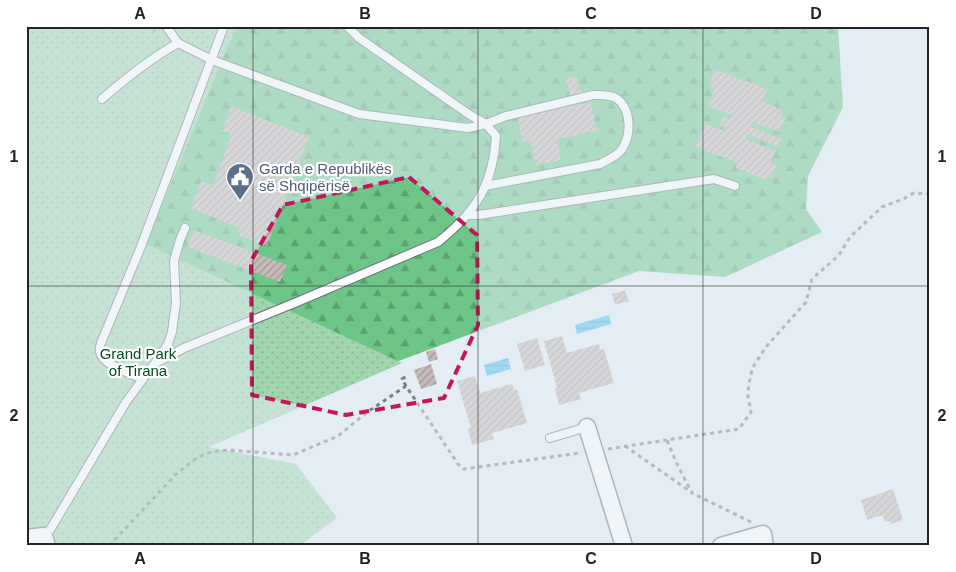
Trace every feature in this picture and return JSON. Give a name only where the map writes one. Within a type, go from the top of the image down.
[{"type":"street","points":[[587,426],[624,546]]},
{"type":"street","points":[[26,538],[47,537]]},
{"type":"street","points":[[721,546],[764,540]]},
{"type":"lane","points":[[166,26],[178,43],[212,60],[359,114],[468,128],[486,124],[506,116],[593,95],[615,97],[624,106],[628,117],[628,128],[622,150],[600,164],[485,186]]},
{"type":"lane","points":[[143,379],[102,358],[101,344],[140,249],[224,26]]},
{"type":"lane","points":[[154,364],[184,348],[438,242],[469,215],[488,181],[496,136],[486,124],[470,115],[359,38],[346,26]]},
{"type":"lane","points":[[102,99],[131,74],[178,43]]},
{"type":"lane","points":[[469,215],[714,179],[735,186]]},
{"type":"lane","points":[[47,537],[122,409],[168,344],[172,332],[176,303],[174,261],[185,228]]},
{"type":"lane","points":[[550,438],[587,426]]},
{"type":"path","points":[[407,376],[402,379],[406,386],[458,464],[464,469],[595,452],[624,445],[739,429],[751,412],[748,396],[753,367],[766,347],[806,302],[812,279],[840,255],[850,237],[882,207],[914,193],[930,194]]},
{"type":"path","points":[[109,546],[176,474],[198,458],[210,452],[228,450],[293,455],[338,436],[366,413],[406,386]]},
{"type":"path","points":[[667,440],[692,492]]},
{"type":"path","points":[[624,445],[692,492],[756,524],[764,540]]},
{"type":"highlighted area","points":[[409,177],[477,235],[478,325],[444,398],[346,415],[252,395],[251,261],[283,205]]},
{"type":"green space","points":[[26,26],[838,26],[843,107],[808,176],[806,209],[822,232],[725,277],[639,271],[212,431]]},
{"type":"green space","name":"Grand Park of Tirana","points":[[26,26],[237,26],[146,244],[402,363],[209,447],[296,464],[337,518],[299,546],[26,546]]},
{"type":"water","points":[[609,315],[611,324],[577,334],[575,325]]},
{"type":"water","points":[[508,358],[511,369],[487,376],[484,365]]},
{"type":"building","points":[[715,69],[767,89],[763,102],[783,110],[781,116],[785,118],[779,132],[752,122],[750,127],[782,139],[779,147],[747,134],[745,139],[775,151],[770,163],[776,165],[771,178],[767,177],[766,180],[736,168],[738,163],[696,147],[705,124],[725,131],[726,127],[720,125],[723,117],[730,119],[732,115],[708,106],[715,88],[708,86]]},
{"type":"building","points":[[576,76],[582,94],[571,97],[565,79]]},
{"type":"building","points":[[591,102],[597,131],[557,139],[561,160],[536,165],[531,141],[523,142],[517,117]]},
{"type":"building","points":[[231,106],[309,137],[267,246],[237,235],[240,228],[191,208],[201,181],[212,186],[232,135],[222,131]]},
{"type":"building","points":[[194,230],[287,265],[280,282],[187,247]]},
{"type":"building","points":[[625,290],[629,301],[615,305],[612,294]]},
{"type":"building","points":[[562,336],[567,353],[599,344],[600,350],[604,349],[614,383],[579,393],[581,399],[559,405],[555,389],[557,388],[544,341]]},
{"type":"building","points":[[537,338],[545,365],[525,371],[517,344]]},
{"type":"building","points":[[435,349],[438,359],[429,362],[426,352]]},
{"type":"building","points":[[431,364],[437,384],[421,389],[414,370]]},
{"type":"building","points":[[475,376],[480,393],[512,384],[514,390],[517,389],[527,423],[492,433],[494,439],[472,445],[468,429],[471,428],[457,381]]},
{"type":"building","points":[[893,489],[903,520],[891,524],[889,521],[885,522],[883,515],[867,520],[861,500]]},
{"type":"place","name":"Garda e Republikës së Shqipërisë","points":[[240,201]]}]
